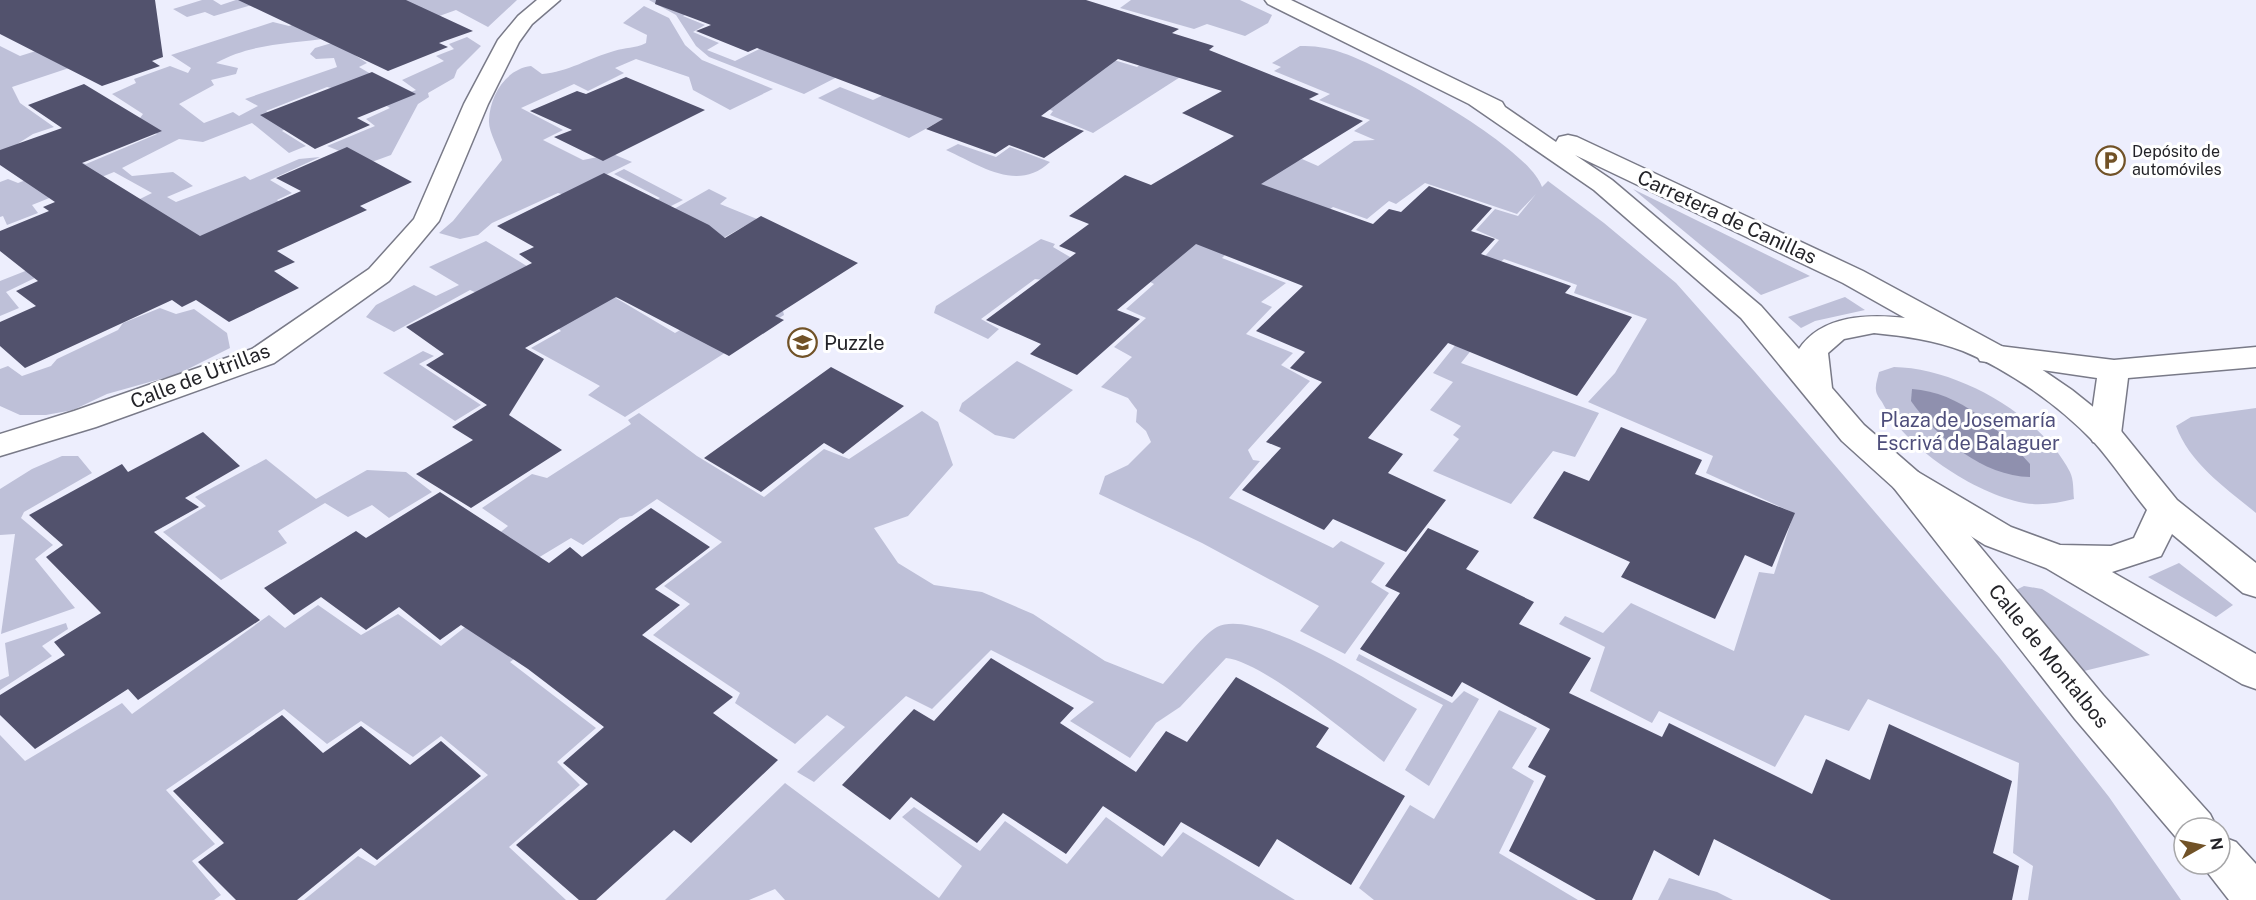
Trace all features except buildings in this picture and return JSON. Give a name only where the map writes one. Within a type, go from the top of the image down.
[{"type":"street","name":"Calle de Utrillas","points":[[0,445],[85,419],[263,356],[379,275],[426,221],[476,104],[509,40],[525,20],[550,0]]},
{"type":"street","name":"Carretera de Canillas","points":[[1275,0],[1853,277],[1983,349]]},
{"type":"street","name":"Carretera de Canillas","points":[[1476,98],[1603,185],[1751,312],[1817,388]]},
{"type":"street","points":[[2256,357],[2114,370],[1983,349],[1920,329],[1874,324],[1834,332],[1813,351],[1817,388],[1853,433],[1906,480],[1998,536],[2058,558],[2256,672]]},
{"type":"street","points":[[1983,349],[2020,369],[2061,398],[2105,434],[2165,509],[2256,583]]},
{"type":"street","points":[[2105,434],[2114,370]]},
{"type":"street","name":"Calle de Montalbos","points":[[1906,480],[2089,707],[2184,816]]},
{"type":"street","points":[[2058,558],[2112,559],[2148,548],[2165,509]]},
{"type":"street","points":[[2232,870],[2256,897]]},
{"type":"green space","points":[[202,0],[213,0],[221,5],[236,0],[269,0],[214,16],[205,12],[187,17],[173,9]]},
{"type":"green space","points":[[388,0],[517,0],[488,27],[456,10],[431,19]]},
{"type":"green space","points":[[649,0],[687,0],[704,6],[683,16],[705,25],[693,32],[719,43],[707,50],[735,61],[782,38],[841,75],[804,94],[709,57],[696,46],[676,15]]},
{"type":"green space","points":[[1131,0],[1240,0],[1272,15],[1268,23],[1245,36],[1207,24],[1194,29],[1120,8]]},
{"type":"green space","points":[[644,6],[669,18],[685,45],[702,60],[773,89],[730,110],[693,90],[689,77],[636,59],[615,68],[624,73],[588,91],[574,84],[521,108],[563,130],[543,140],[583,160],[613,154],[632,162],[565,195],[558,193],[492,223],[478,235],[460,239],[439,233],[453,221],[502,160],[489,120],[492,101],[507,78],[522,68],[531,66],[542,74],[561,71],[605,54],[646,43],[647,35],[623,23]]},
{"type":"green space","points":[[273,22],[289,26],[301,22],[330,38],[272,45],[229,56],[216,63],[238,68],[236,74],[211,80],[214,85],[179,104],[204,123],[233,112],[239,116],[258,106],[245,99],[337,67],[334,58],[316,59],[310,54],[315,48],[335,42],[367,63],[359,67],[371,74],[336,89],[327,87],[266,111],[288,127],[282,131],[306,146],[289,153],[252,123],[203,142],[179,139],[122,168],[132,176],[173,172],[193,186],[167,197],[176,202],[245,176],[250,180],[299,159],[320,157],[270,180],[292,193],[277,200],[287,210],[199,248],[124,207],[152,193],[114,172],[32,205],[38,213],[7,225],[3,216],[0,217],[0,182],[8,179],[18,183],[76,161],[86,164],[157,134],[137,122],[143,114],[112,94],[136,83],[134,79],[170,66],[188,73],[191,68],[171,55]]},
{"type":"green space","points":[[467,37],[481,46],[457,70],[454,78],[428,93],[429,97],[418,104],[391,155],[369,163],[327,146],[375,126],[366,119],[390,108],[382,103],[416,90],[402,80],[444,61],[436,56],[454,49],[449,44]]},
{"type":"green space","points":[[74,39],[108,55],[12,87],[20,103],[54,127],[33,134],[0,155],[0,46],[20,56]]},
{"type":"green space","points":[[1300,46],[1330,49],[1360,60],[1452,109],[1511,151],[1531,170],[1542,187],[1548,181],[1604,223],[1676,283],[1999,657],[2109,797],[2181,900],[2028,900],[2033,866],[2013,853],[2019,763],[1868,699],[1849,731],[1805,715],[1775,767],[1659,711],[1652,723],[1590,691],[1605,647],[1559,624],[1565,616],[1603,633],[1631,603],[1734,651],[1759,572],[1774,574],[1794,513],[1706,473],[1713,456],[1588,402],[1615,373],[1647,319],[1574,293],[1577,285],[1504,259],[1497,265],[1480,262],[1499,240],[1476,230],[1495,209],[1518,216],[1536,194],[1517,214],[1425,183],[1396,204],[1389,201],[1367,219],[1333,207],[1322,215],[1226,196],[1302,159],[1318,166],[1354,141],[1375,140],[1354,131],[1370,120],[1319,100],[1330,94],[1274,71],[1281,67],[1272,63]]},
{"type":"green space","points":[[1148,59],[1188,72],[1093,133],[1050,115],[1053,111],[1031,102],[1114,60],[1137,67]]},
{"type":"green space","points":[[918,78],[991,93],[909,138],[818,98],[840,87],[873,100]]},
{"type":"green space","points":[[958,144],[996,157],[1010,147],[1050,162],[1037,171],[1012,176],[985,169],[946,150]]},
{"type":"green space","points":[[624,169],[683,200],[667,208],[664,269],[616,298],[675,333],[746,291],[783,311],[784,315],[625,417],[588,395],[600,386],[531,348],[561,331],[548,318],[622,220],[660,198],[614,174]]},
{"type":"green space","points":[[709,189],[727,198],[720,204],[757,219],[672,267],[674,209]]},
{"type":"green space","points":[[1633,189],[1810,276],[1761,295]]},
{"type":"green space","points":[[1186,234],[1229,251],[1222,258],[1286,283],[1261,302],[1272,307],[1246,334],[1293,353],[1281,365],[1310,381],[1248,450],[1253,460],[1260,461],[1229,498],[1333,548],[1341,541],[1385,563],[1371,582],[1389,593],[1345,654],[1300,631],[1319,606],[1202,543],[1099,494],[1105,476],[1128,465],[1151,442],[1146,431],[1136,422],[1137,410],[1128,398],[1101,387],[1132,357],[1114,347],[1146,318],[1126,309],[1154,284],[1126,269]]},
{"type":"green space","points":[[1041,239],[1055,244],[1053,247],[1070,257],[1069,265],[1044,280],[1035,279],[981,319],[999,329],[988,339],[934,313],[936,306]]},
{"type":"green space","points":[[486,241],[530,268],[484,296],[470,290],[394,332],[366,317],[376,305],[414,285],[436,296],[459,285],[429,267]]},
{"type":"green space","points":[[33,268],[41,275],[6,292],[19,308],[0,316],[0,281]]},
{"type":"green space","points":[[1845,297],[1865,310],[1815,321],[1801,328],[1788,317]]},
{"type":"green space","points":[[160,308],[176,314],[194,309],[227,333],[230,348],[178,374],[107,394],[73,410],[46,415],[20,415],[0,406],[0,369],[8,366],[22,376],[51,366],[57,359],[118,330],[123,323]]},
{"type":"green space","points":[[1473,323],[1489,328],[1461,363],[1599,413],[1575,457],[1553,451],[1511,504],[1433,471],[1459,439],[1453,435],[1461,426],[1430,410],[1453,382],[1433,373]]},
{"type":"green space","points":[[423,351],[434,356],[419,364],[481,405],[455,421],[383,373]]},
{"type":"green space","points":[[1017,361],[1073,390],[1014,439],[995,435],[959,411],[962,403]]},
{"type":"green space","name":"Plaza de Josemaría Escrivá de Balaguer","points":[[1894,367],[1918,369],[1944,376],[1995,398],[2018,414],[2057,451],[2070,472],[2074,499],[2037,504],[2004,498],[1963,479],[1943,466],[1907,436],[1877,395],[1879,372]]},
{"type":"green space","points":[[2256,408],[2256,513],[2221,485],[2200,464],[2182,440],[2176,426],[2191,417]]},
{"type":"green space","points":[[922,411],[938,422],[953,465],[908,516],[874,528],[898,563],[934,585],[982,592],[1033,614],[1105,661],[1163,684],[1197,645],[1217,627],[1236,624],[1260,628],[1288,638],[1318,652],[1417,709],[1384,762],[1284,686],[1262,672],[1226,658],[1180,707],[1156,723],[1130,758],[1070,721],[1094,702],[991,650],[932,709],[906,696],[814,782],[797,772],[845,727],[827,715],[795,744],[735,703],[740,693],[653,635],[690,604],[664,586],[722,542],[657,499],[632,516],[620,518],[583,545],[571,538],[528,564],[491,540],[508,526],[482,508],[532,474],[547,478],[631,424],[628,420],[639,413],[697,456],[764,497],[824,449],[849,459]]},
{"type":"green space","points":[[62,456],[78,456],[92,473],[24,512],[21,518],[53,545],[35,559],[75,608],[1,634],[15,534],[0,535],[0,489],[32,469]]},
{"type":"green space","points":[[266,459],[316,499],[367,470],[406,472],[432,492],[389,518],[372,505],[348,517],[325,503],[278,531],[287,543],[221,580],[163,532],[206,506],[195,497]]},
{"type":"green space","points":[[2179,563],[2233,605],[2216,617],[2148,577]]},
{"type":"green space","points":[[2024,586],[2042,589],[2150,655],[2084,671],[2016,599],[2014,591]]},
{"type":"green space","points":[[318,605],[361,635],[398,614],[441,646],[483,613],[530,647],[510,662],[596,728],[557,762],[580,785],[509,847],[566,900],[304,900],[358,856],[375,866],[488,775],[441,736],[413,757],[361,721],[327,744],[284,709],[166,790],[215,844],[192,861],[221,895],[214,900],[0,900],[0,735],[25,761],[122,703],[132,714],[269,615],[285,628]]},
{"type":"green space","points":[[66,623],[68,629],[42,646],[52,656],[0,690],[0,680],[9,676],[5,643]]},
{"type":"green space","points":[[1359,654],[1452,703],[1464,691],[1479,699],[1429,786],[1405,770],[1443,705],[1356,660]]},
{"type":"green space","points":[[1499,710],[1537,728],[1512,768],[1534,781],[1499,853],[1578,900],[1374,900],[1359,888],[1410,805],[1434,819]]},
{"type":"green space","points":[[785,783],[939,898],[962,866],[902,817],[914,807],[980,851],[1005,821],[1067,864],[1106,817],[1162,857],[1183,832],[1295,900],[785,900],[775,889],[749,900],[665,900]]},
{"type":"green space","points":[[1669,878],[1717,892],[1733,900],[1658,900]]},
{"type":"shaded area","points":[[1912,389],[1946,397],[1977,414],[2030,464],[2030,477],[1995,470],[1948,441],[1911,401]]},
{"type":"place","name":"Depósito de automóviles","points":[[2111,160]]},
{"type":"place","name":"Puzzle","points":[[803,343]]}]
